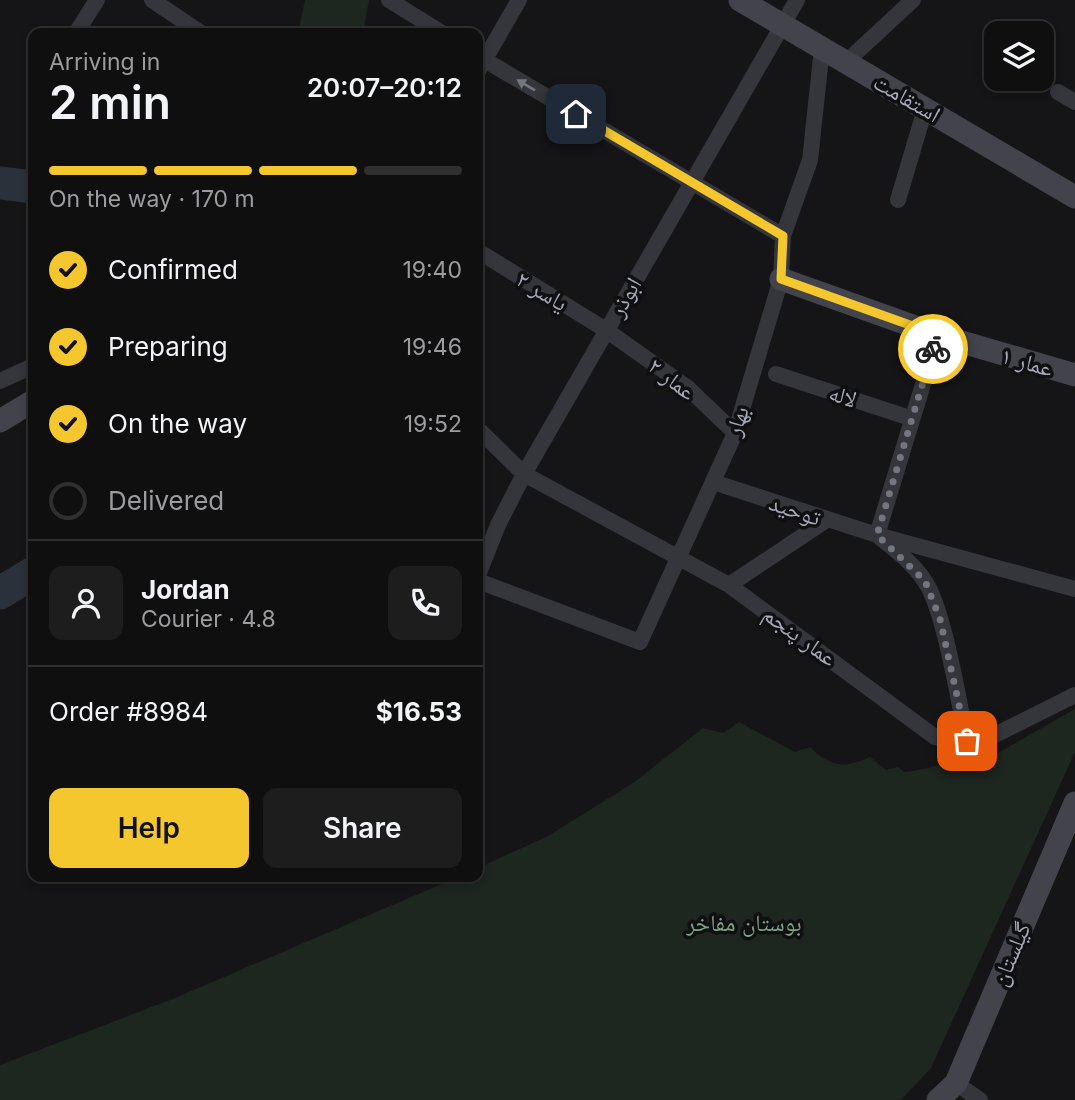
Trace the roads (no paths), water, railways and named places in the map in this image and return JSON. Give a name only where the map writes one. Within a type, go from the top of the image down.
[{"type":"street","points":[[79,28],[97,0]]},
{"type":"street","points":[[152,0],[194,28]]},
{"type":"street","points":[[389,0],[434,28]]},
{"type":"street","points":[[483,57],[519,0]]},
{"type":"street","name":"استقامت","points":[[740,0],[1075,197]]},
{"type":"street","name":"ابوذر","points":[[483,562],[498,525],[524,474],[797,0]]},
{"type":"street","points":[[846,62],[913,0]]},
{"type":"street","name":"بهار","points":[[483,583],[640,642],[735,433],[781,279],[783,236],[810,160],[822,48]]},
{"type":"street","points":[[483,64],[783,236]]},
{"type":"street","points":[[1058,92],[1075,102]]},
{"type":"street","points":[[898,200],[925,109]]},
{"type":"street","name":"یاسر ۲","points":[[483,254],[606,330]]},
{"type":"street","name":"عمار ۱","points":[[781,279],[938,335],[1075,376]]},
{"type":"street","name":"عمار ۲","points":[[606,330],[688,388],[735,433]]},
{"type":"street","points":[[938,335],[910,418],[877,535],[1075,590]]},
{"type":"street","points":[[0,381],[28,368]]},
{"type":"street","name":"لاله","points":[[776,374],[910,418]]},
{"type":"street","points":[[0,421],[28,404]]},
{"type":"street","name":"عمار پنجم","points":[[483,434],[524,474],[729,585],[935,737],[979,743],[1075,695]]},
{"type":"street","name":"توحید","points":[[713,482],[877,535],[925,581],[940,619],[967,741]]},
{"type":"street","points":[[729,585],[825,520]]},
{"type":"street","name":"گیلستان","points":[[938,1100],[956,1083],[1068,839],[1075,803]]},
{"type":"street","points":[[956,1083],[981,1100]]},
{"type":"waterway","points":[[0,183],[28,186]]},
{"type":"waterway","points":[[0,593],[28,576]]},
{"type":"park label","name":"بوستان مفاخر","points":[[744,923]]}]
